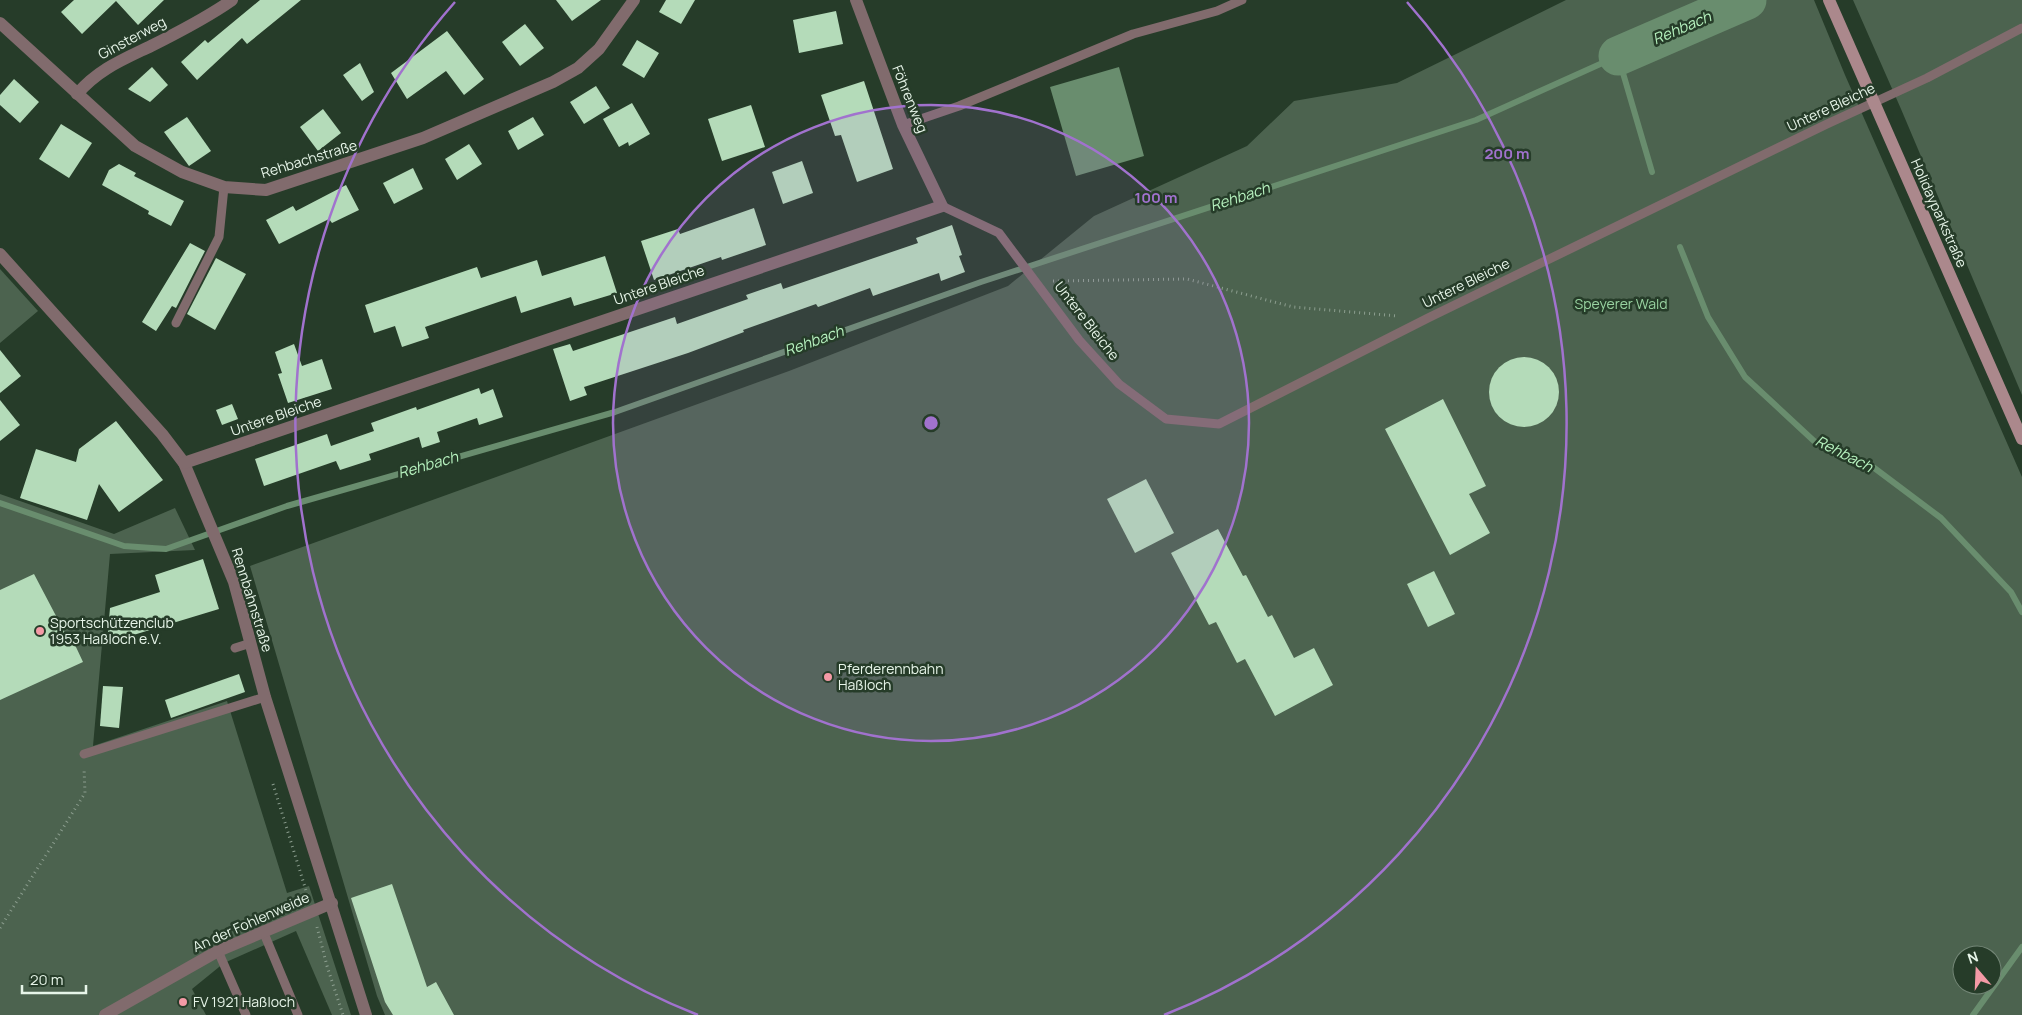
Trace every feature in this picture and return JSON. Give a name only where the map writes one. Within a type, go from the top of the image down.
[{"type":"main road","name":"Holidayparkstraße","points":[[1829,1],[2022,439]]},
{"type":"street","name":"Ginsterweg","points":[[77,94],[90,79],[107,67],[158,42],[232,0]]},
{"type":"street","name":"Rehbachstraße","points":[[0,23],[135,146],[182,172],[224,186],[266,190],[423,138],[554,82],[578,68],[598,49],[634,0]]},
{"type":"street","name":"Föhrenweg","points":[[856,0],[903,125],[942,206]]},
{"type":"street","name":"Untere Bleiche","points":[[184,463],[942,206]]},
{"type":"street","name":"Rennbahnstraße","points":[[0,254],[162,434],[184,463],[234,582],[265,697],[366,1015]]},
{"type":"street","name":"An der Fohlenweide","points":[[104,1015],[218,951],[332,903]]},
{"type":"lane","points":[[903,125],[959,106],[1133,34],[1217,11],[1242,0]]},
{"type":"lane","name":"Untere Bleiche","points":[[942,206],[999,233],[1079,340],[1119,384],[1166,418],[1219,424],[1428,318],[1827,124],[1927,78],[2022,28]]},
{"type":"lane","points":[[176,323],[219,237],[224,186]]},
{"type":"lane","points":[[235,648],[251,643]]},
{"type":"lane","points":[[84,754],[265,697]]},
{"type":"lane","points":[[263,931],[298,1015]]},
{"type":"lane","points":[[218,951],[246,1015]]},
{"type":"path","points":[[1037,282],[1187,278],[1293,307],[1399,316]]},
{"type":"path","points":[[0,928],[85,793],[84,754]]},
{"type":"path","points":[[312,911],[343,1015]]},
{"type":"green space","name":"Speyerer Wald","points":[[1566,0],[1814,0],[1845,75],[2022,477],[2022,1015],[385,1015],[377,996],[250,566],[789,371],[1008,286],[1094,216],[1247,146],[1294,101],[1397,83]]},
{"type":"green space","points":[[1853,0],[2022,0],[2022,395],[1901,109]]},
{"type":"green space","points":[[0,269],[38,311],[0,343]]},
{"type":"green space","points":[[0,494],[114,534],[175,508],[195,550],[110,554],[93,746],[227,701],[287,893],[309,886],[351,1015],[332,1015],[296,931],[224,963],[192,989],[206,1015],[0,1015]]},
{"type":"shaded area","points":[[1119,67],[1144,156],[1076,176],[1050,87]]},
{"type":"building","points":[[74,0],[164,0],[138,25],[116,1],[82,34],[61,12]]},
{"type":"building","points":[[260,0],[301,0],[247,44],[242,38],[197,80],[181,62],[205,40],[208,43]]},
{"type":"building","points":[[556,0],[601,0],[572,21]]},
{"type":"building","points":[[666,0],[695,0],[681,24],[659,12]]},
{"type":"building","points":[[836,11],[843,44],[799,53],[793,20]]},
{"type":"building","points":[[525,24],[544,48],[520,66],[502,42]]},
{"type":"building","points":[[447,31],[484,79],[464,95],[446,71],[407,99],[391,73]]},
{"type":"building","points":[[637,40],[659,53],[644,78],[622,65]]},
{"type":"building","points":[[360,63],[374,92],[362,101],[343,75]]},
{"type":"building","points":[[152,67],[168,85],[150,102],[128,89]]},
{"type":"building","points":[[14,79],[39,102],[20,123],[0,105],[0,95]]},
{"type":"building","points":[[864,81],[893,169],[857,182],[841,135],[835,136],[821,95]]},
{"type":"building","points":[[596,86],[610,108],[584,124],[570,102]]},
{"type":"building","points":[[632,103],[650,134],[629,146],[628,142],[619,147],[603,119]]},
{"type":"building","points":[[751,105],[765,147],[722,161],[708,119]]},
{"type":"building","points":[[323,109],[341,133],[318,151],[300,127]]},
{"type":"building","points":[[187,117],[211,151],[189,166],[164,132]]},
{"type":"building","points":[[533,117],[544,135],[518,150],[508,131]]},
{"type":"building","points":[[61,124],[92,143],[69,178],[39,159]]},
{"type":"building","points":[[469,144],[482,164],[457,180],[445,159]]},
{"type":"building","points":[[802,161],[813,193],[783,204],[772,172]]},
{"type":"building","points":[[119,164],[136,173],[134,176],[184,201],[171,226],[148,214],[149,211],[102,185],[109,170]]},
{"type":"building","points":[[413,168],[423,189],[394,204],[383,183]]},
{"type":"building","points":[[346,185],[359,210],[332,223],[329,219],[279,244],[266,220],[293,206],[296,211]]},
{"type":"building","points":[[754,208],[766,245],[722,260],[721,257],[654,280],[641,241],[678,229],[680,234]]},
{"type":"building","points":[[952,225],[962,255],[959,256],[965,272],[941,281],[939,273],[873,296],[870,288],[818,307],[816,304],[743,330],[744,332],[688,353],[584,387],[587,395],[570,401],[553,349],[570,344],[573,351],[675,317],[677,324],[748,299],[746,295],[781,283],[783,289],[918,243],[916,238]]},
{"type":"building","points":[[190,243],[205,251],[176,308],[172,306],[156,331],[142,322]]},
{"type":"building","points":[[605,256],[617,293],[574,306],[571,297],[521,313],[516,296],[425,327],[429,338],[402,347],[395,326],[374,333],[365,305],[477,267],[481,278],[537,260],[542,276]]},
{"type":"building","points":[[216,258],[246,274],[215,330],[187,314]]},
{"type":"building","points":[[294,344],[302,366],[322,359],[332,389],[288,403],[278,374],[282,373],[275,352]]},
{"type":"building","points":[[0,350],[21,376],[0,393]]},
{"type":"building","points":[[1524,357],[1537,360],[1549,367],[1556,379],[1559,392],[1556,405],[1549,417],[1537,424],[1524,427],[1511,424],[1499,417],[1492,405],[1489,392],[1492,379],[1499,367],[1511,360]]},
{"type":"building","points":[[479,388],[481,394],[493,389],[503,417],[479,425],[477,418],[437,432],[440,442],[422,448],[419,437],[369,454],[371,460],[340,470],[336,461],[264,486],[255,459],[327,434],[331,446],[374,431],[371,423],[416,407],[417,410]]},
{"type":"building","points":[[1443,399],[1486,486],[1469,494],[1490,533],[1450,555],[1385,429]]},
{"type":"building","points":[[0,400],[20,425],[0,441]]},
{"type":"building","points":[[232,404],[238,419],[222,425],[216,410]]},
{"type":"building","points":[[116,421],[163,480],[119,512],[99,484],[87,520],[20,498],[36,449],[76,462],[79,449]]},
{"type":"building","points":[[1146,479],[1174,533],[1135,553],[1107,499]]},
{"type":"building","points":[[1218,529],[1243,576],[1246,575],[1268,617],[1272,615],[1294,658],[1314,648],[1333,685],[1275,716],[1245,659],[1237,663],[1216,622],[1209,625],[1171,553]]},
{"type":"building","points":[[203,559],[219,609],[107,643],[110,608],[160,592],[155,575]]},
{"type":"building","points":[[1434,571],[1455,614],[1428,627],[1407,584]]},
{"type":"building","points":[[34,574],[65,633],[69,632],[83,662],[0,700],[0,590]]},
{"type":"building","points":[[239,674],[245,692],[171,718],[165,700]]},
{"type":"building","points":[[103,686],[123,687],[119,728],[100,726]]},
{"type":"building","points":[[392,884],[427,987],[436,982],[454,1015],[393,1015],[385,1002],[351,898]]},
{"type":"waterway","name":"Rehbach","points":[[1618,56],[1747,0]]},
{"type":"waterway","name":"Rehbach","points":[[0,503],[124,546],[166,549],[287,506],[615,412],[981,282],[1476,120],[1618,56],[1652,172]]},
{"type":"waterway","name":"Rehbach","points":[[1680,247],[1708,317],[1745,377],[1814,441],[1873,467],[1941,518],[2011,592],[2022,612]]},
{"type":"waterway","points":[[1973,1015],[2022,947]]},
{"type":"place","name":"Sportschützenclub 1953 Haßloch e.V.","points":[[40,631]]},
{"type":"place","name":"Pferderennbahn Haßloch","points":[[828,677]]},
{"type":"place","name":"FV 1921 Haßloch","points":[[183,1002]]}]
